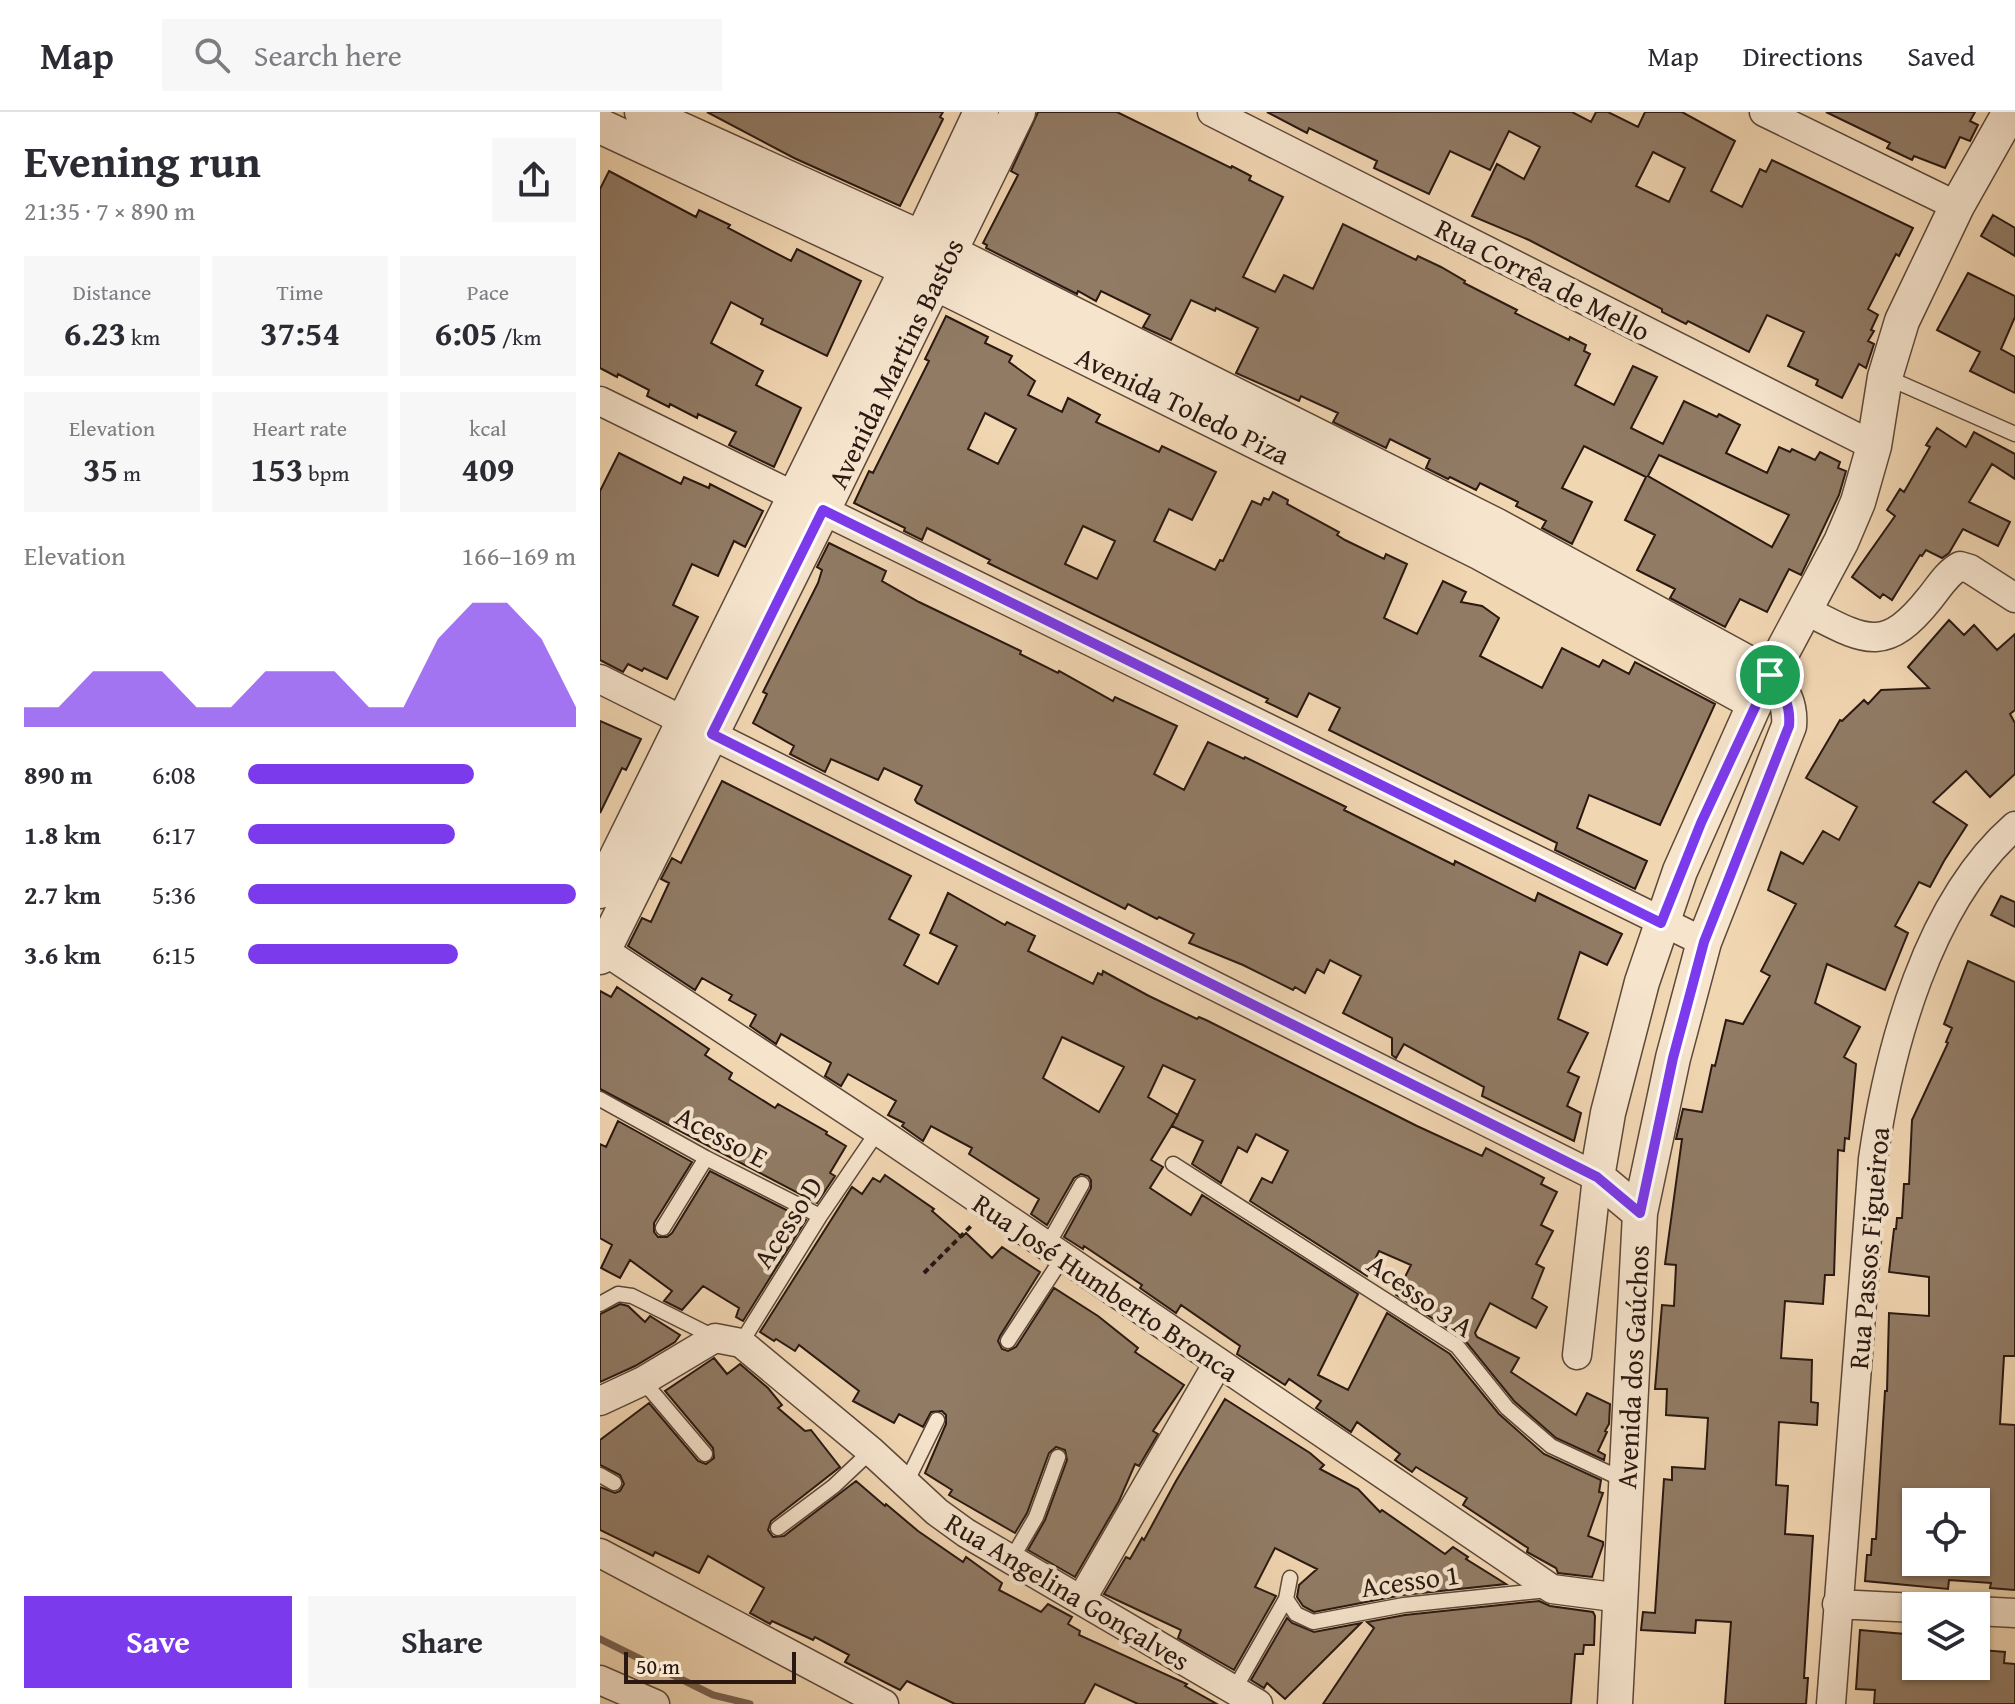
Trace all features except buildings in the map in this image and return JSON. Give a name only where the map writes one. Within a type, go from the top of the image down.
[{"type":"street","name":"Avenida Toledo Piza","points":[[642,112],[935,245],[1216,404]]},
{"type":"street","name":"Rua Corrêa de Mello","points":[[1212,112],[1874,446]]},
{"type":"street","points":[[1764,112],[1957,206]]},
{"type":"street","name":"Avenida dos Gaúchos","points":[[1577,1355],[1597,1177],[1608,1113],[1661,923],[1701,823],[1763,689],[1841,542],[1858,502],[1874,446],[1885,377],[1902,321],[1957,206],[2010,112]]},
{"type":"street","name":"Avenida Martins Bastos","points":[[601,952],[698,728],[995,121]]},
{"type":"street","name":"Avenida Toledo Piza","points":[[600,126],[920,276],[1216,404],[1488,539],[1763,689]]},
{"type":"street","points":[[600,401],[1704,942]]},
{"type":"street","points":[[1805,610],[1868,637],[1887,637],[1912,621],[1950,573],[1960,566],[2015,598]]},
{"type":"street","points":[[600,679],[1597,1177],[1640,1213]]},
{"type":"street","name":"Avenida dos Gaúchos","points":[[1615,1704],[1640,1213],[1673,1058],[1704,942],[1789,726],[1788,702],[1763,689]]},
{"type":"street","name":"Avenida Martins Bastos","points":[[600,891],[698,728]]},
{"type":"street","name":"Rua Passos Figueiroa","points":[[1831,1704],[1873,1159],[1881,1107],[1910,1002],[1952,903],[1978,864],[2015,826]]},
{"type":"street","name":"Rua José Humberto Bronca","points":[[601,952],[878,1131],[1552,1589],[1621,1598]]},
{"type":"street","points":[[600,1401],[728,1340]]},
{"type":"street","name":"Rua Angelina Gonçalves","points":[[728,1340],[871,1451],[937,1512],[966,1533],[1246,1697]]},
{"type":"street","points":[[1081,1600],[1218,1363]]},
{"type":"street","points":[[600,1553],[884,1704]]},
{"type":"street","points":[[1837,1604],[1902,1607]]},
{"type":"street","points":[[1990,1612],[2015,1613]]},
{"type":"street","points":[[608,1690],[655,1704]]},
{"type":"lane","points":[[1885,377],[2015,434]]},
{"type":"lane","name":"Acesso E","points":[[600,1099],[820,1216]]},
{"type":"lane","name":"Acesso D","points":[[728,1340],[820,1216],[878,1131]]},
{"type":"lane","points":[[663,1228],[706,1158]]},
{"type":"lane","name":"Acesso 3 A","points":[[1173,1164],[1457,1346],[1507,1408],[1551,1446],[1626,1481]]},
{"type":"lane","points":[[1008,1341],[1055,1251],[1082,1184]]},
{"type":"lane","points":[[606,1300],[632,1296],[728,1340]]},
{"type":"lane","points":[[643,1381],[705,1454]]},
{"type":"lane","points":[[906,1483],[937,1420]]},
{"type":"lane","points":[[778,1528],[834,1486],[871,1451]]},
{"type":"lane","points":[[1011,1560],[1036,1517],[1058,1457]]},
{"type":"lane","points":[[600,1475],[614,1483]]},
{"type":"lane","points":[[1246,1697],[1286,1599],[1290,1578]]},
{"type":"lane","name":"Acesso 1","points":[[1286,1599],[1296,1614],[1313,1622],[1404,1605],[1552,1589]]},
{"type":"path","points":[[924,1273],[990,1207]]},
{"type":"waterway","points":[[600,1639],[713,1695],[750,1704]]},
{"type":"route","points":[[823,510],[1661,923],[1701,823],[1770,675],[1785,694],[1790,709],[1789,726],[1704,942],[1673,1058],[1640,1213],[1597,1177],[712,734],[823,510]]}]
